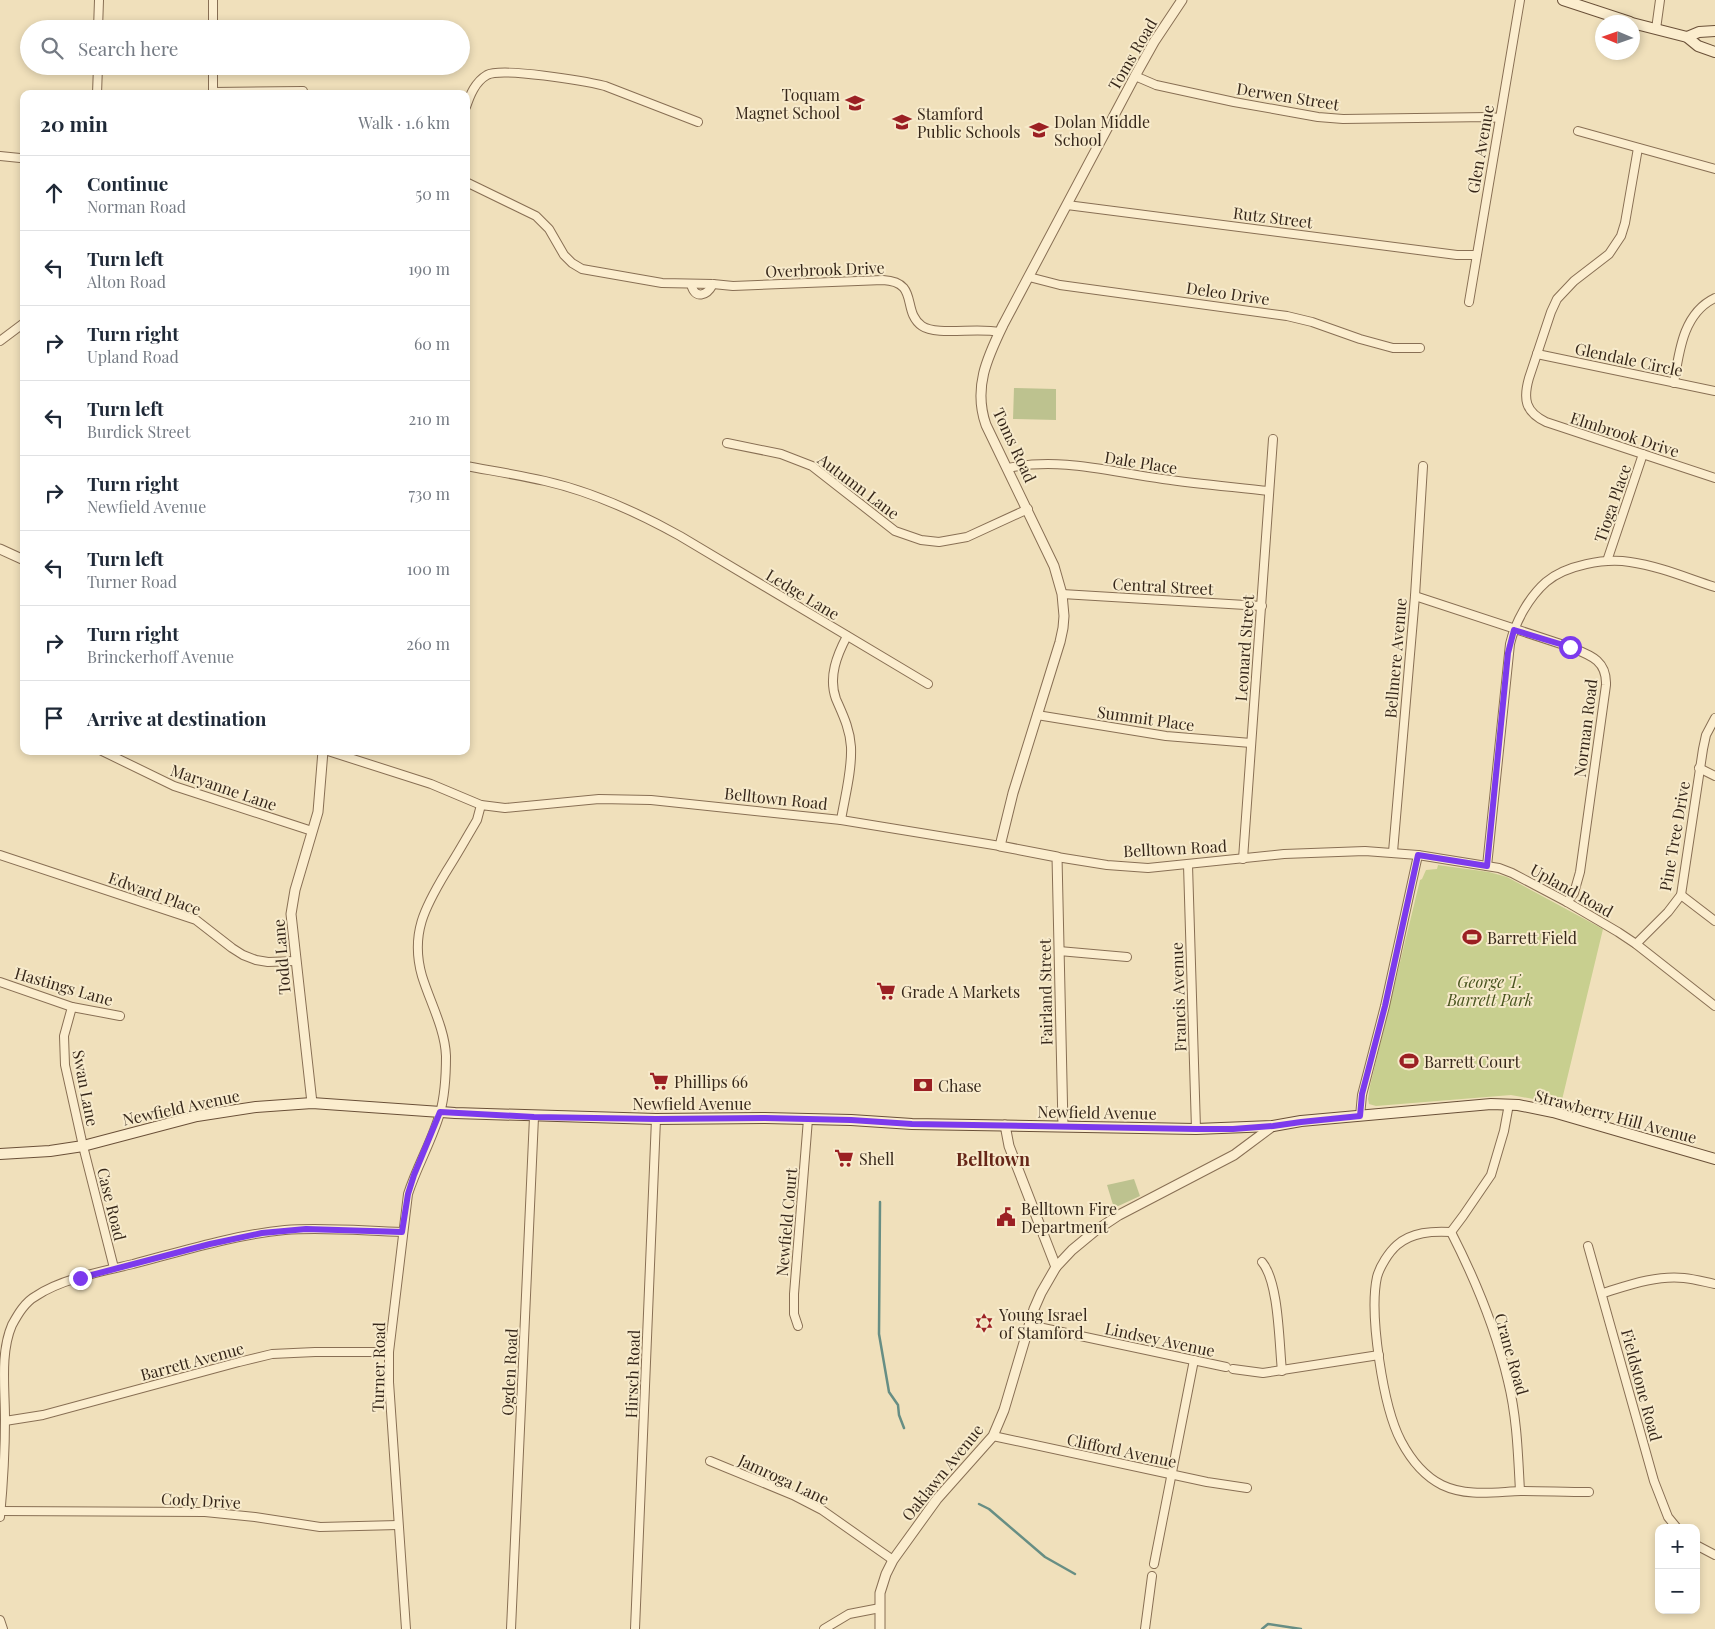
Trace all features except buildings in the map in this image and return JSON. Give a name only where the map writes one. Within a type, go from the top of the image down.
[{"type":"main road","points":[[1563,0],[1608,15]]},
{"type":"main road","points":[[1640,25],[1687,37],[1698,46],[1715,52]]},
{"type":"main road","points":[[1687,37],[1698,32],[1715,31]]},
{"type":"main road","name":"Newfield Avenue","points":[[0,1154],[50,1151],[83,1146],[197,1116],[256,1106],[312,1103],[534,1117],[808,1119],[884,1121],[912,1124],[1196,1129],[1273,1126],[1478,1105],[1509,1104]]},
{"type":"main road","name":"Strawberry Hill Avenue","points":[[1509,1104],[1559,1113],[1715,1159]]},
{"type":"street","points":[[98,20],[99,0]]},
{"type":"street","points":[[213,20],[214,0]]},
{"type":"street","name":"Toms Road","points":[[1000,846],[1012,793],[1063,628],[1064,616],[1062,594],[1054,566],[986,425],[980,399],[983,376],[999,332],[1135,76],[1154,42],[1182,0]]},
{"type":"street","name":"Glen Avenue","points":[[1469,302],[1520,0]]},
{"type":"street","points":[[1656,30],[1660,0]]},
{"type":"street","points":[[470,95],[480,80],[488,75],[505,72],[605,86],[698,122]]},
{"type":"street","points":[[97,90],[98,75]]},
{"type":"street","points":[[213,75],[213,90]]},
{"type":"street","name":"Derwen Street","points":[[1135,76],[1156,85],[1244,104],[1326,118],[1500,118]]},
{"type":"street","points":[[1578,130],[1715,169]]},
{"type":"street","points":[[1537,354],[1557,299],[1574,281],[1609,254],[1621,236],[1638,148]]},
{"type":"street","points":[[0,156],[20,158]]},
{"type":"street","name":"Overbrook Drive","points":[[470,184],[536,216],[549,230],[564,255],[582,269],[662,283],[733,286],[894,281],[904,288],[918,323],[929,330],[984,329],[999,332]]},
{"type":"street","name":"Rutz Street","points":[[1067,205],[1457,255],[1476,255]]},
{"type":"street","name":"Deleo Drive","points":[[1029,277],[1060,285],[1288,316],[1393,348],[1420,348]]},
{"type":"street","points":[[1674,382],[1680,350],[1687,327],[1701,307],[1715,298]]},
{"type":"street","points":[[0,341],[20,326]]},
{"type":"street","name":"Glendale Circle","points":[[1537,354],[1715,391]]},
{"type":"street","name":"Elmbrook Drive","points":[[1537,354],[1526,389],[1530,410],[1537,418],[1715,478]]},
{"type":"street","name":"Leonard Street","points":[[1243,859],[1262,606],[1272,439]]},
{"type":"street","name":"Autumn Lane","points":[[727,443],[781,454],[812,466],[895,531],[921,540],[939,542],[967,537],[1028,509]]},
{"type":"street","name":"Tioga Place","points":[[1607,561],[1643,454]]},
{"type":"street","name":"Dale Place","points":[[1008,468],[1032,464],[1060,463],[1204,485],[1269,491]]},
{"type":"street","name":"Bellmere Avenue","points":[[1393,852],[1423,466]]},
{"type":"street","name":"Ledge Lane","points":[[470,467],[547,481],[641,514],[847,636],[837,656],[834,674],[836,697],[848,727],[851,750],[841,820]]},
{"type":"street","points":[[0,549],[20,558]]},
{"type":"street","points":[[1487,866],[1508,653],[1514,630],[1534,597],[1548,581],[1562,573],[1574,568],[1607,561],[1640,564],[1715,587]]},
{"type":"street","name":"Central Street","points":[[1062,594],[1262,606]]},
{"type":"street","name":"Norman Road","points":[[1414,596],[1570,647],[1594,657],[1603,667],[1606,685],[1580,872],[1574,893],[1567,902]]},
{"type":"street","points":[[847,636],[928,684]]},
{"type":"street","name":"Summit Place","points":[[1037,715],[1166,736],[1251,744]]},
{"type":"street","name":"Pine Tree Drive","points":[[1636,944],[1668,912],[1681,895],[1699,768],[1706,735],[1715,718]]},
{"type":"street","name":"Maryanne Lane","points":[[110,755],[174,786],[312,832]]},
{"type":"street","name":"Todd Lane","points":[[312,1103],[291,914],[295,890],[318,812],[323,755]]},
{"type":"street","name":"Belltown Road","points":[[340,755],[431,784],[481,804],[505,808],[599,799],[632,799],[841,820],[1057,857],[1133,867],[1188,865],[1324,851],[1393,852]]},
{"type":"street","points":[[1699,768],[1715,776]]},
{"type":"street","points":[[440,1112],[445,1083],[445,1048],[422,974],[418,955],[419,932],[426,905],[477,820],[481,804]]},
{"type":"street","name":"Upland Road","points":[[1393,852],[1487,866],[1512,873],[1567,902],[1636,944],[1715,1006]]},
{"type":"street","name":"Edward Place","points":[[0,855],[196,920],[232,948],[256,960],[268,962],[295,961]]},
{"type":"street","points":[[1360,1116],[1362,1094],[1385,1006],[1418,855]]},
{"type":"street","name":"Fairland Street","points":[[1057,857],[1063,1126]]},
{"type":"street","name":"Francis Avenue","points":[[1188,865],[1196,1129]]},
{"type":"street","points":[[1681,895],[1715,921]]},
{"type":"street","points":[[1059,951],[1127,957]]},
{"type":"street","name":"Hastings Lane","points":[[0,982],[72,1007],[120,1016]]},
{"type":"street","name":"Swan Lane","points":[[72,1007],[64,1036],[65,1066],[83,1146]]},
{"type":"street","points":[[1509,1104],[1504,1131],[1491,1175],[1451,1232],[1427,1232],[1411,1237],[1395,1247],[1378,1275],[1374,1298],[1375,1325],[1388,1407],[1400,1440],[1409,1454],[1425,1474],[1444,1486],[1469,1492],[1489,1493],[1520,1491],[1589,1492]]},
{"type":"street","name":"Turner Road","points":[[406,1629],[389,1382],[389,1352],[402,1232],[410,1188],[440,1112]]},
{"type":"street","name":"Ogden Road","points":[[511,1629],[534,1117]]},
{"type":"street","name":"Hirsch Road","points":[[635,1629],[656,1119]]},
{"type":"street","name":"Newfield Court","points":[[798,1326],[794,1314],[794,1294],[808,1119]]},
{"type":"street","points":[[1005,1125],[1009,1146],[1056,1267]]},
{"type":"street","name":"Oaklawn Avenue","points":[[880,1629],[880,1593],[893,1560],[942,1494],[993,1436],[1004,1410],[1041,1292],[1056,1267],[1082,1241],[1106,1223],[1234,1155],[1273,1126]]},
{"type":"street","name":"Case Road","points":[[83,1146],[114,1268]]},
{"type":"street","points":[[0,1517],[5,1421],[4,1363],[8,1336],[19,1313],[35,1296],[50,1288],[114,1268],[262,1233],[306,1229],[402,1232]]},
{"type":"street","name":"Crane Road","points":[[1451,1232],[1464,1257],[1499,1348],[1513,1409],[1520,1491]]},
{"type":"street","name":"Fieldstone Road","points":[[1588,1246],[1654,1481],[1668,1517],[1674,1524]]},
{"type":"street","points":[[1262,1262],[1268,1269],[1274,1289],[1282,1371]]},
{"type":"street","points":[[1603,1294],[1638,1282],[1664,1278],[1684,1278],[1715,1284]]},
{"type":"street","name":"Lindsey Avenue","points":[[1029,1326],[1229,1368],[1263,1373],[1379,1355]]},
{"type":"street","name":"Barrett Avenue","points":[[5,1421],[43,1415],[272,1354],[389,1352]]},
{"type":"street","points":[[1154,1564],[1194,1360]]},
{"type":"street","name":"Clifford Avenue","points":[[993,1436],[1171,1474],[1247,1488]]},
{"type":"street","name":"Jamroga Lane","points":[[710,1461],[793,1495],[822,1510],[893,1560]]},
{"type":"street","name":"Cody Drive","points":[[0,1511],[205,1512],[255,1517],[320,1527],[398,1525]]},
{"type":"street","points":[[1700,1547],[1715,1555]]},
{"type":"street","points":[[1146,1629],[1152,1576]]},
{"type":"street","points":[[824,1629],[848,1614],[880,1608]]},
{"type":"street","points":[[0,1620],[3,1629]]},
{"type":"green space","points":[[1014,388],[1056,389],[1056,420],[1013,419]]},
{"type":"green space","name":"George T. Barrett Park","points":[[1438,865],[1489,872],[1507,877],[1603,929],[1561,1104],[1511,1095],[1376,1106],[1369,1104],[1370,1086],[1420,880],[1426,870],[1437,869]]},
{"type":"green space","points":[[1134,1179],[1140,1196],[1114,1208],[1107,1185]]},
{"type":"waterway","points":[[880,1202],[879,1334],[889,1392],[898,1405],[899,1415],[904,1428]]},
{"type":"waterway","points":[[979,1504],[989,1509],[1045,1557],[1075,1574]]},
{"type":"waterway","points":[[1262,1629],[1268,1624],[1301,1629]]},
{"type":"place","name":"Toquam Magnet School","points":[[855,103]]},
{"type":"place","name":"Stamford Public Schools","points":[[902,122]]},
{"type":"place","name":"Dolan Middle School","points":[[1039,130]]},
{"type":"place","name":"Barrett Field","points":[[1472,937]]},
{"type":"place","name":"Grade A Markets","points":[[886,991]]},
{"type":"place","name":"Barrett Court","points":[[1409,1061]]},
{"type":"place","name":"Phillips 66","points":[[659,1081]]},
{"type":"place","name":"Chase","points":[[923,1085]]},
{"type":"place","name":"Shell","points":[[844,1158]]},
{"type":"place","name":"Belltown Fire Department","points":[[1006,1217]]},
{"type":"place","name":"Young Israel of Stamford","points":[[984,1323]]},
{"type":"district","name":"Belltown","points":[[993,1159]]},
{"type":"route","points":[[80,1278],[210,1244],[262,1233],[306,1229],[402,1232],[408,1194],[414,1175],[440,1112],[534,1117],[765,1118],[884,1121],[912,1124],[1196,1129],[1273,1126],[1360,1116],[1362,1094],[1385,1006],[1418,855],[1487,866],[1508,653],[1514,630],[1570,647]]}]
